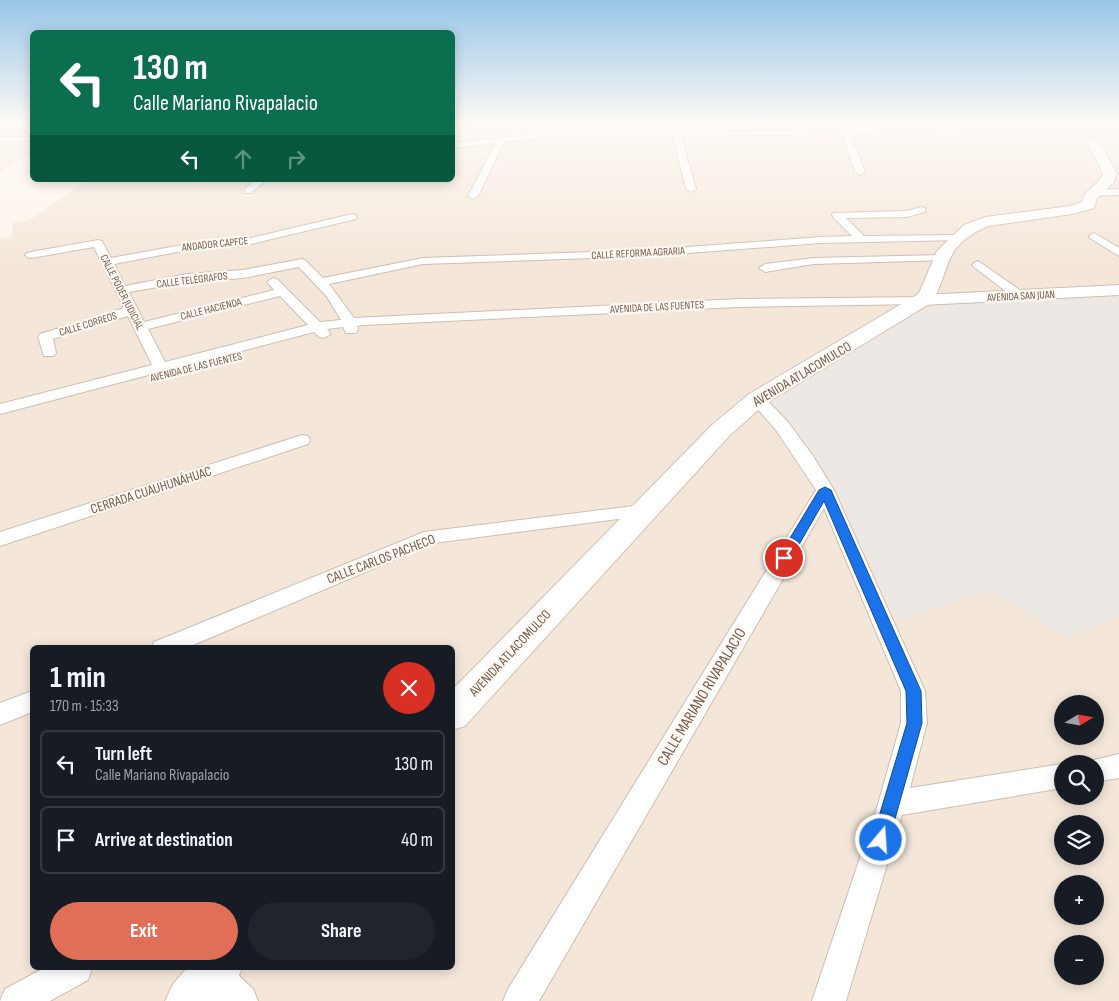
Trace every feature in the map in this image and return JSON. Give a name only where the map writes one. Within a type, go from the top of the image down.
[{"type":"main road","points":[[922,300],[927,295],[945,251],[970,228],[985,222],[1084,208],[1089,205],[1090,197],[1093,193],[1114,182],[1108,170]]},
{"type":"main road","name":"AVENIDA ATLACOMULCO","points":[[455,711],[720,430],[757,399],[922,300]]},
{"type":"street","points":[[472,196],[486,170]]},
{"type":"street","points":[[686,170],[691,189]]},
{"type":"street","points":[[248,191],[259,182]]},
{"type":"street","points":[[1093,193],[1119,192]]},
{"type":"street","points":[[861,239],[837,215],[907,214],[921,210]]},
{"type":"street","name":"ANDADOR CAPFCE","points":[[107,262],[193,246],[242,243],[352,217]]},
{"type":"street","points":[[1094,236],[1119,253]]},
{"type":"street","name":"CALLE REFORMA AGRARIA","points":[[320,282],[423,261],[648,253],[821,240],[959,238]]},
{"type":"street","name":"CALLE PODER JUDICIAL","points":[[32,255],[98,243],[162,371]]},
{"type":"street","points":[[765,268],[814,261],[942,258]]},
{"type":"street","points":[[262,271],[302,263],[320,282],[350,326]]},
{"type":"street","points":[[978,266],[1020,296]]},
{"type":"street","points":[[262,271],[320,331]]},
{"type":"street","name":"CALLE TELÉGRAFOS","points":[[122,290],[187,278],[217,277],[262,271]]},
{"type":"street","name":"AVENIDA SAN JUAN","points":[[922,300],[1119,290]]},
{"type":"street","name":"CALLE HACIENDA","points":[[140,327],[282,292]]},
{"type":"street","name":"AVENIDA DE LAS FUENTES","points":[[0,409],[320,331],[350,326],[373,328],[392,321],[739,303],[922,300]]},
{"type":"street","name":"CALLE CORREOS","points":[[50,353],[45,337],[132,310]]},
{"type":"street","name":"AVENIDA DE LAS FUENTES","points":[[0,419],[162,371]]},
{"type":"street","points":[[757,399],[782,426],[804,456],[825,490],[913,691],[914,723],[892,804],[829,1001]]},
{"type":"street","name":"CERRADA CUAUHUNÁHUAC","points":[[0,540],[302,440]]},
{"type":"street","name":"CALLE MARIANO RIVAPALACIO","points":[[520,1001],[825,490]]},
{"type":"street","name":"CALLE CARLOS PACHECO","points":[[169,645],[431,537],[642,511]]},
{"type":"street","points":[[0,714],[30,702]]},
{"type":"street","points":[[1104,768],[1119,766]]},
{"type":"street","points":[[892,804],[1054,777]]},
{"type":"street","points":[[16,1001],[72,970]]},
{"type":"shaded area","points":[[455,170],[1119,170],[1119,1001],[0,1001],[0,239],[12,236],[13,223],[30,220],[85,182],[455,182]]},
{"type":"shaded area","points":[[1119,293],[1119,616],[1068,638],[989,591],[896,621],[869,560],[806,448],[760,399],[916,304]]},
{"type":"route","points":[[784,558],[825,490],[913,691],[914,723],[881,840]]}]
